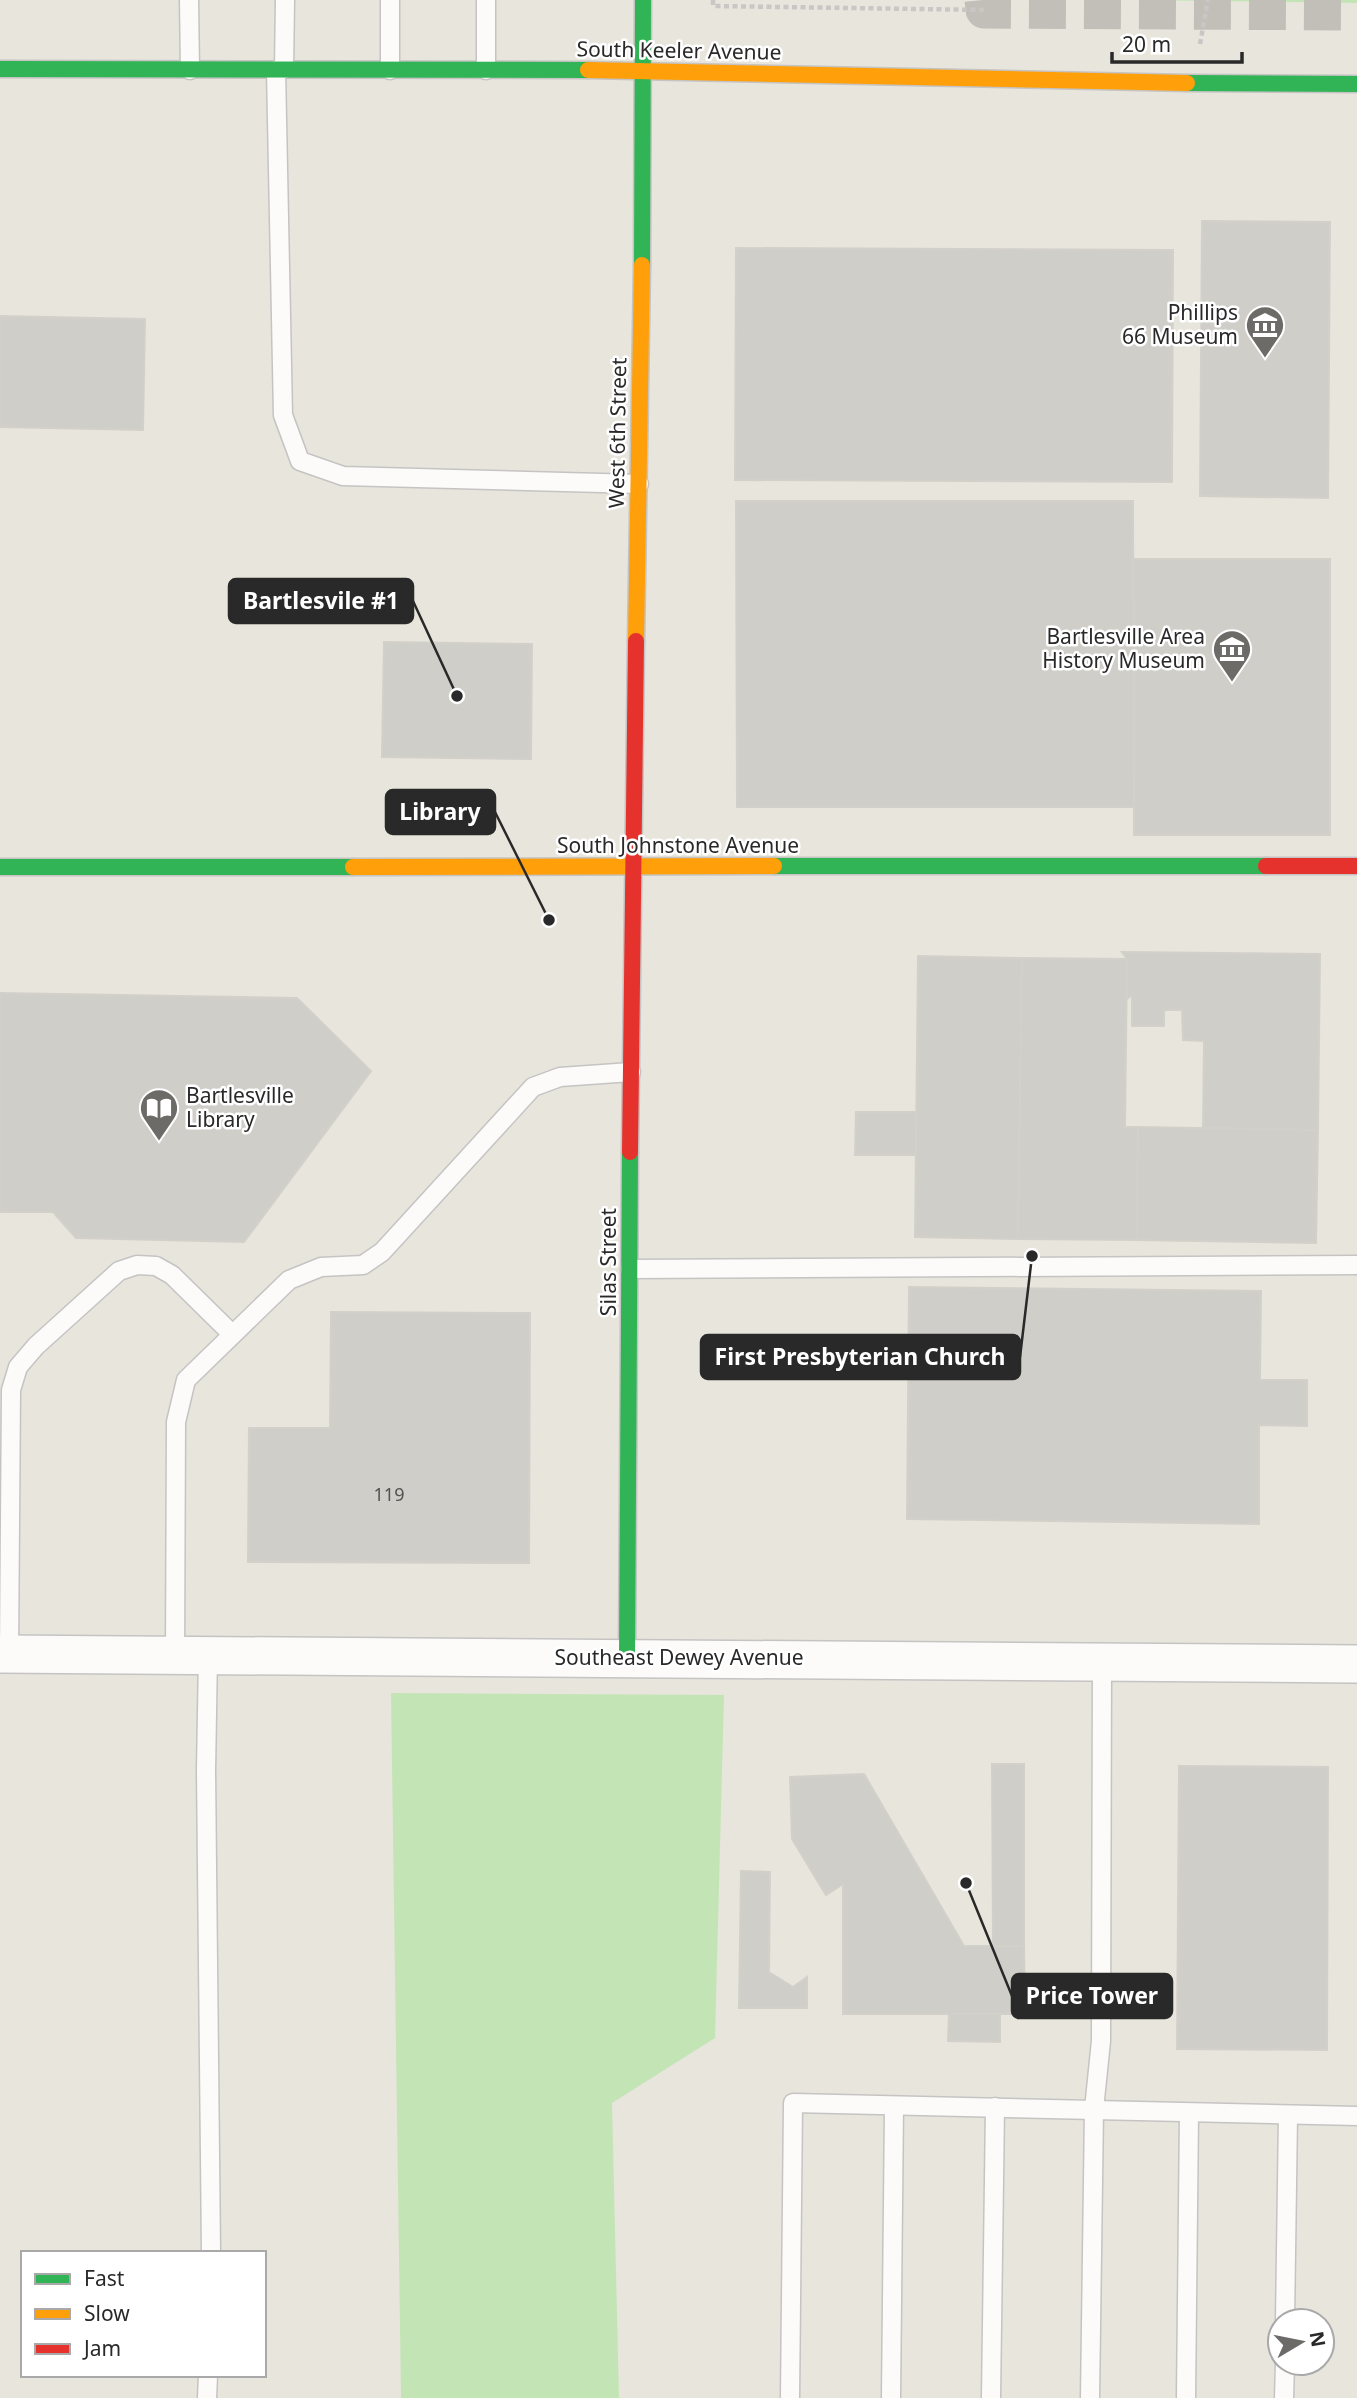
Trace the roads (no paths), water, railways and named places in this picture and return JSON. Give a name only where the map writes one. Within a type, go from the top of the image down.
[{"type":"street","name":"West 6th Street","points":[[632,867],[639,484],[643,0]]},
{"type":"street","name":"South Keeler Avenue","points":[[0,69],[644,70],[1179,83],[1357,84]]},
{"type":"street","name":"South Johnstone Avenue","points":[[0,867],[1357,866]]},
{"type":"street","name":"Silas Street","points":[[627,1657],[632,867]]},
{"type":"street","name":"Southeast Dewey Avenue","points":[[5,1654],[1357,1664]]},
{"type":"lane","points":[[189,0],[190,69]]},
{"type":"lane","points":[[285,0],[280,70],[283,415],[300,461],[343,476],[639,484]]},
{"type":"lane","points":[[390,0],[390,69]]},
{"type":"lane","points":[[486,0],[486,70]]},
{"type":"lane","points":[[211,2251],[206,1770],[192,1655],[176,1422],[186,1380],[289,1280],[321,1267],[363,1265],[382,1252],[533,1087],[560,1077],[631,1072]]},
{"type":"lane","points":[[5,1654],[11,1390],[18,1367],[36,1346],[119,1271],[137,1265],[156,1266],[172,1275],[232,1334]]},
{"type":"lane","points":[[630,1269],[1357,1265]]},
{"type":"lane","points":[[1090,2398],[1094,2109],[1101,2041],[1102,1661]]},
{"type":"lane","points":[[790,2398],[793,2103],[1357,2116]]},
{"type":"lane","points":[[891,2398],[894,2106]]},
{"type":"lane","points":[[991,2398],[995,2107]]},
{"type":"lane","points":[[1185,2398],[1189,2113]]},
{"type":"lane","points":[[1285,2307],[1288,2115]]},
{"type":"lane","points":[[207,2398],[208,2377]]},
{"type":"lane","points":[[1284,2398],[1285,2377]]},
{"type":"tunnel","points":[[983,0],[984,10],[1357,12]]},
{"type":"place","name":"Phillips 66 Museum","points":[[1265,359]]},
{"type":"place","name":"Bartlesville Area History Museum","points":[[1232,683]]},
{"type":"place","name":"Bartlesvile #1","points":[[457,696]]},
{"type":"place","name":"Library","points":[[549,920]]},
{"type":"place","name":"Bartlesville Library","points":[[159,1142]]},
{"type":"place","name":"First Presbyterian Church","points":[[1032,1256]]},
{"type":"place","name":"Price Tower","points":[[966,1883]]}]
